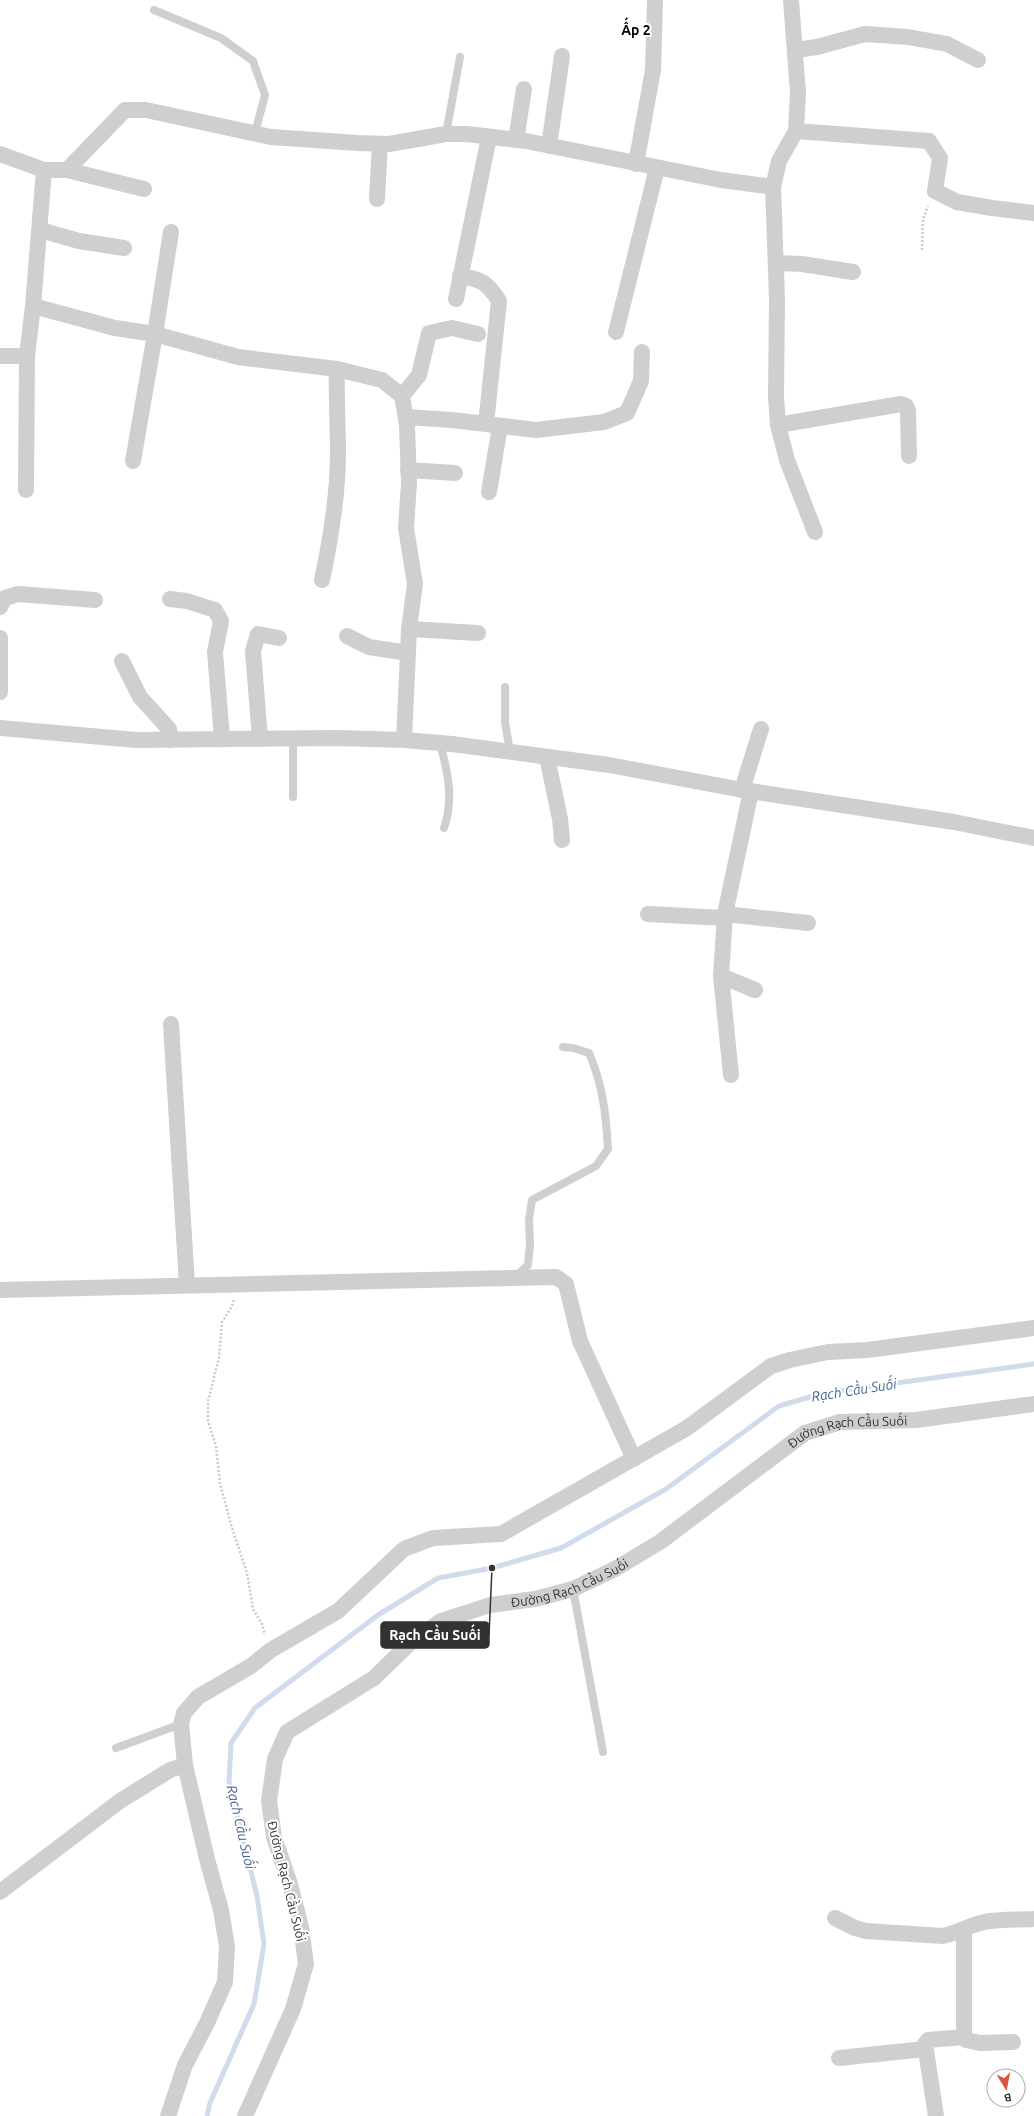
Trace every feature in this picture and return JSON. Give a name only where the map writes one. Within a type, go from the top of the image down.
[{"type":"street","points":[[636,164],[653,70],[656,0]]},
{"type":"street","points":[[791,0],[796,50],[798,93],[796,131],[780,161],[773,187],[776,263],[776,397],[778,425],[787,460],[815,532]]},
{"type":"street","points":[[796,50],[817,47],[865,34],[908,37],[947,44],[978,60]]},
{"type":"street","points":[[550,146],[562,56]]},
{"type":"street","points":[[516,140],[524,89]]},
{"type":"street","points":[[68,170],[125,110],[146,110],[271,137],[380,144],[389,144],[446,134],[467,134],[516,140],[721,180],[773,187]]},
{"type":"street","points":[[796,131],[869,138],[929,141],[940,158],[935,191],[957,202],[1034,213]]},
{"type":"street","points":[[456,299],[489,137]]},
{"type":"street","points":[[377,199],[380,144]]},
{"type":"street","points":[[0,154],[44,170],[68,170],[144,189]]},
{"type":"street","points":[[616,332],[662,169]]},
{"type":"street","points":[[26,490],[27,356],[40,230],[44,170]]},
{"type":"street","points":[[40,230],[79,241],[124,248]]},
{"type":"street","points":[[133,461],[171,232]]},
{"type":"street","points":[[776,263],[802,264],[853,272]]},
{"type":"street","points":[[460,276],[478,279],[492,290],[499,301],[489,492]]},
{"type":"street","points":[[33,306],[115,328],[155,334],[238,357],[337,369],[382,380],[402,396],[406,417],[408,470],[406,528],[415,584],[409,629],[404,740]]},
{"type":"street","points":[[402,396],[419,375],[428,333],[452,328],[478,334]]},
{"type":"street","points":[[406,417],[536,430],[604,422],[627,414],[641,380],[642,352]]},
{"type":"street","points":[[0,356],[27,356]]},
{"type":"street","points":[[322,580],[330,543],[335,501],[338,453],[337,369]]},
{"type":"street","points":[[778,425],[901,404],[906,406],[908,410],[909,456]]},
{"type":"street","points":[[408,470],[455,474]]},
{"type":"street","points":[[0,604],[5,598],[18,594],[95,600]]},
{"type":"street","points":[[170,599],[187,601],[215,610],[221,621],[214,652],[222,738]]},
{"type":"street","points":[[409,629],[478,633]]},
{"type":"street","points":[[260,739],[253,651],[258,634],[279,638]]},
{"type":"street","points":[[347,636],[369,647],[408,653]]},
{"type":"street","points":[[0,638],[0,692]]},
{"type":"street","points":[[122,661],[140,697],[169,729],[170,740]]},
{"type":"street","points":[[0,728],[136,740],[222,738],[404,740],[440,743],[609,765],[747,790],[788,795],[822,802],[954,822],[1034,838]]},
{"type":"street","points":[[731,1075],[721,976],[725,916],[747,790],[761,729]]},
{"type":"street","points":[[547,756],[560,819],[562,840]]},
{"type":"street","points":[[648,914],[725,916],[808,923]]},
{"type":"street","points":[[721,976],[755,990]]},
{"type":"street","points":[[171,1024],[187,1285]]},
{"type":"street","points":[[0,1290],[556,1277],[566,1284],[580,1341],[634,1458]]},
{"type":"street","points":[[168,2116],[185,2065],[207,2023],[225,1982],[227,1947],[222,1910],[207,1859],[185,1765],[181,1724],[184,1713],[198,1696],[251,1666],[270,1651],[338,1611],[404,1549],[433,1538],[501,1534],[687,1428],[771,1366],[790,1360],[828,1352],[867,1350],[1034,1328]]},
{"type":"street","name":"Đường Rạch Cầu Suối","points":[[245,2116],[293,2009],[306,1964],[301,1927],[290,1884],[274,1837],[269,1802],[275,1759],[287,1732],[374,1678],[411,1642],[441,1621],[490,1605],[535,1599],[574,1589],[615,1570],[660,1542],[805,1433],[840,1422],[916,1420],[1034,1404]]},
{"type":"street","points":[[0,1892],[120,1801],[170,1770],[185,1765]]},
{"type":"street","points":[[835,1918],[855,1928],[866,1931],[943,1936],[985,1922],[1034,1919]]},
{"type":"street","points":[[964,1930],[964,2037]]},
{"type":"street","points":[[936,2116],[925,2049],[928,2040],[964,2037],[966,2040],[980,2043],[1013,2042]]},
{"type":"street","points":[[839,2058],[925,2049]]},
{"type":"lane","points":[[154,10],[221,38],[253,60],[265,96],[255,133]]},
{"type":"lane","points":[[446,134],[460,57]]},
{"type":"lane","points":[[505,687],[505,722],[510,752]]},
{"type":"lane","points":[[293,739],[293,797]]},
{"type":"lane","points":[[440,743],[448,773],[451,796],[449,814],[444,828]]},
{"type":"lane","points":[[515,1277],[528,1265],[530,1244],[529,1220],[532,1200],[596,1166],[608,1149],[607,1122],[599,1076],[589,1053],[573,1048],[563,1047]]},
{"type":"lane","points":[[574,1589],[603,1752]]},
{"type":"lane","points":[[116,1748],[181,1724]]},
{"type":"path","points":[[922,250],[923,219],[935,191]]},
{"type":"path","points":[[236,1284],[232,1308],[222,1322],[219,1358],[208,1401],[208,1421],[216,1446],[220,1482],[232,1528],[247,1573],[253,1609],[263,1627],[270,1651]]},
{"type":"waterway","name":"Rạch Cầu Suối","points":[[207,2116],[210,2103],[254,2004],[264,1944],[257,1896],[229,1782],[231,1743],[255,1708],[378,1615],[438,1578],[492,1568],[561,1548],[666,1489],[779,1406],[824,1393],[1034,1364]]},
{"type":"place","name":"Rạch Cầu Suối","points":[[492,1568]]},
{"type":"district","name":"Ấp 2","points":[[636,30]]}]
